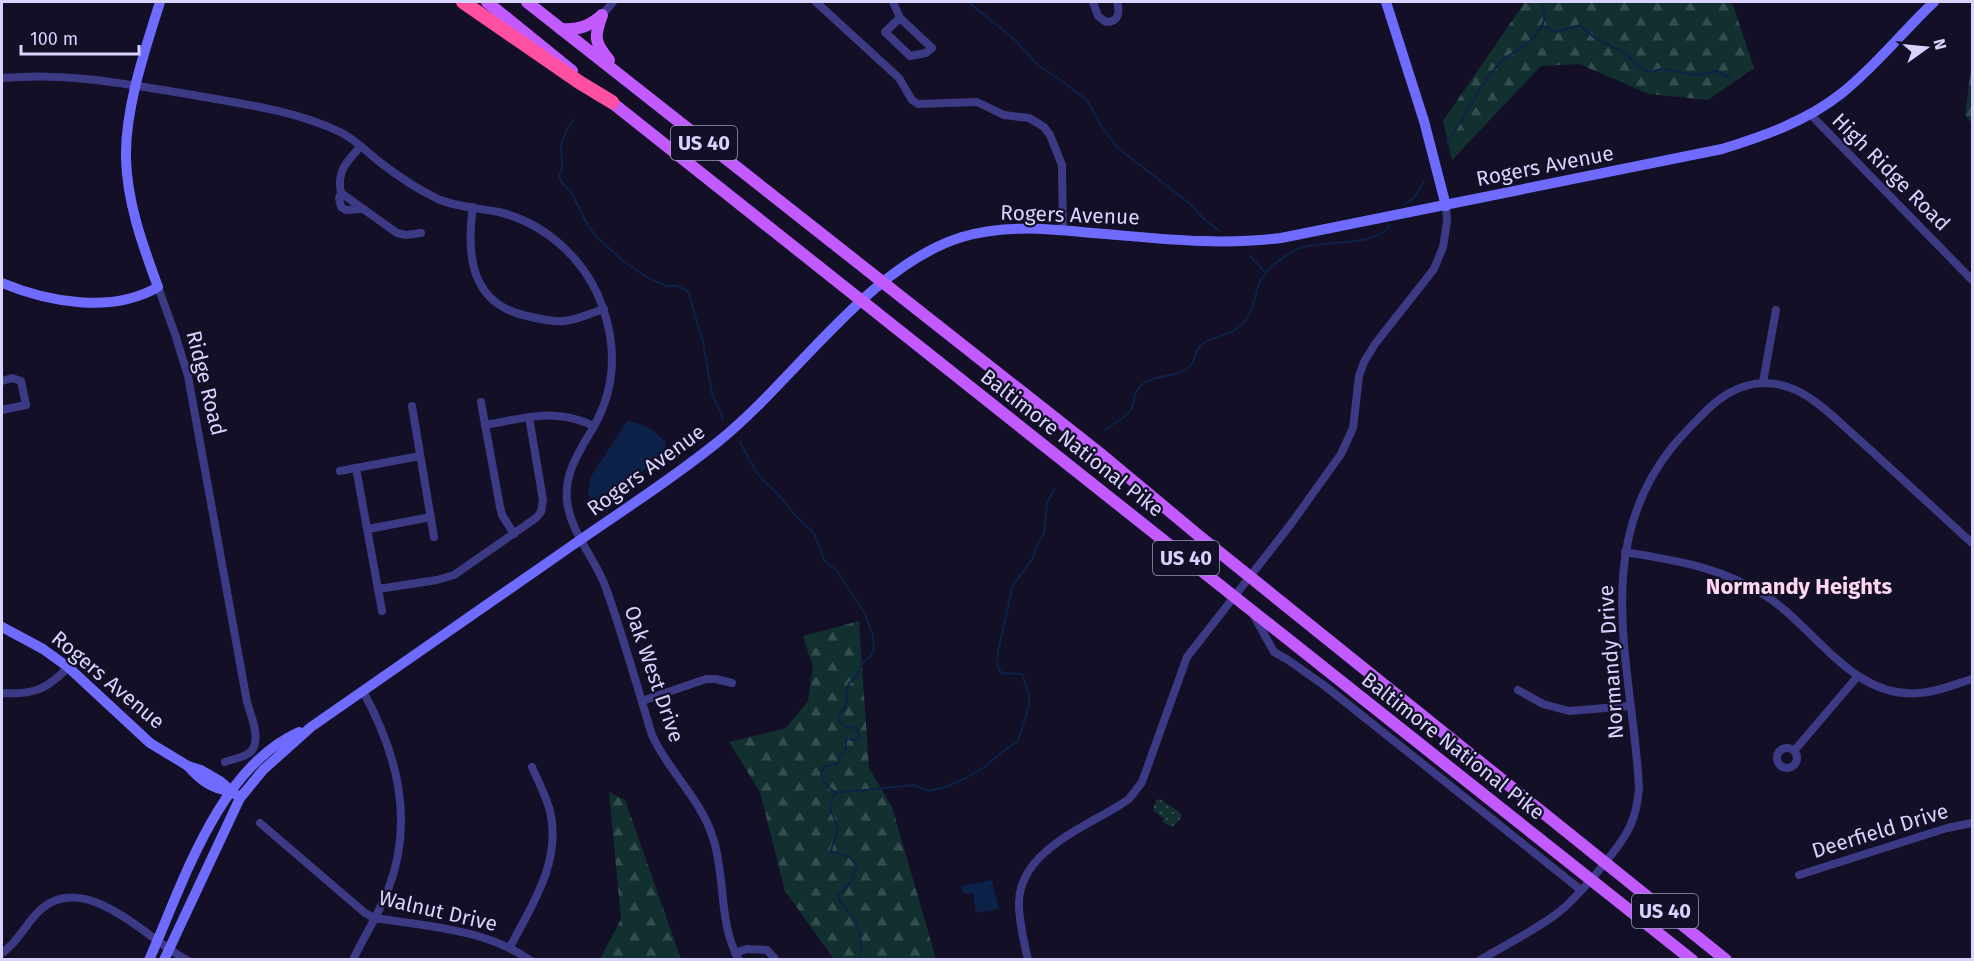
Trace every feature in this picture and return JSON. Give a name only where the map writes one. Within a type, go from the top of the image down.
[{"type":"highway","points":[[462,2],[612,102]]},
{"type":"main road","name":"Ridge Road","points":[[158,287],[139,233],[126,159],[128,133],[137,86],[160,2]]},
{"type":"main road","name":"Baltimore National Pike","points":[[487,2],[1252,613],[1692,960]]},
{"type":"main road","name":"Baltimore National Pike","points":[[527,2],[1102,455],[1726,960]]},
{"type":"main road","points":[[1386,2],[1424,121],[1446,206]]},
{"type":"main road","name":"Rogers Avenue","points":[[2,627],[43,649],[68,667],[150,743],[188,766],[220,780],[235,794],[246,771],[262,754],[283,739],[312,727],[580,540],[676,476],[723,439],[752,412],[861,301],[908,264],[936,247],[976,233],[1017,228],[1201,242],[1248,242],[1281,238],[1722,149],[1772,132],[1828,104],[1853,83],[1934,2]]},
{"type":"main road","points":[[561,29],[582,29],[602,15]]},
{"type":"main road","points":[[602,15],[597,31],[598,45],[625,80]]},
{"type":"main road","points":[[2,283],[40,296],[92,302],[120,301],[143,296],[158,287]]},
{"type":"main road","points":[[149,960],[200,846],[235,794]]},
{"type":"main road","points":[[167,955],[235,794]]},
{"type":"street","points":[[602,15],[613,2]]},
{"type":"street","points":[[816,2],[899,78],[912,100],[918,104],[977,102],[1004,115],[1029,118],[1044,127],[1050,135],[1062,165],[1063,231]]},
{"type":"street","points":[[893,2],[900,18],[932,48],[926,53],[910,56],[885,32],[900,18]]},
{"type":"street","points":[[1093,2],[1098,16],[1106,22],[1115,20],[1118,16],[1120,10],[1117,2]]},
{"type":"street","name":"Oak West Drive","points":[[2,78],[57,75],[108,80],[287,112],[344,133],[417,188],[442,201],[502,213],[546,232],[571,254],[584,269],[603,309],[613,358],[612,378],[606,402],[579,450],[569,477],[567,500],[573,522],[606,589],[658,748],[697,803],[713,836],[722,875],[727,929],[737,956],[747,949],[767,950],[776,960]]},
{"type":"street","name":"High Ridge Road","points":[[1810,114],[1972,280]]},
{"type":"street","points":[[361,146],[340,173],[338,180],[341,193],[397,233],[406,235],[420,233]]},
{"type":"street","points":[[1028,960],[1018,903],[1024,877],[1037,858],[1049,848],[1120,805],[1136,791],[1147,770],[1187,657],[1298,516],[1341,454],[1353,428],[1359,376],[1364,362],[1375,344],[1434,268],[1443,247],[1447,222],[1446,206]]},
{"type":"street","points":[[473,207],[470,228],[476,277],[482,289],[495,304],[523,315],[555,321],[577,319],[603,309]]},
{"type":"street","name":"Ridge Road","points":[[158,287],[188,376],[255,736],[251,752],[225,762]]},
{"type":"street","points":[[1776,310],[1763,382],[1796,390],[1825,410],[1972,543]]},
{"type":"street","points":[[2,381],[12,378],[21,381],[26,405],[2,410]]},
{"type":"street","name":"Normandy Drive","points":[[1480,960],[1557,914],[1581,890],[1631,825],[1638,801],[1638,774],[1621,608],[1625,552],[1634,519],[1644,493],[1672,447],[1708,408],[1722,397],[1746,385],[1763,382]]},
{"type":"street","points":[[481,402],[500,507],[514,534]]},
{"type":"street","points":[[412,406],[434,537]]},
{"type":"street","points":[[485,425],[555,414],[568,415],[594,426]]},
{"type":"street","points":[[378,590],[454,575],[536,518],[543,506],[529,417]]},
{"type":"street","points":[[340,471],[420,456]]},
{"type":"street","points":[[356,468],[382,611]]},
{"type":"street","points":[[368,528],[431,517]]},
{"type":"street","points":[[1625,552],[1698,565],[1743,583],[1787,611],[1857,677],[1875,687],[1906,694],[1932,691],[1972,679]]},
{"type":"street","points":[[1252,613],[1274,652],[1325,686],[1581,890]]},
{"type":"street","points":[[2,693],[27,693],[36,690],[57,679],[68,667]]},
{"type":"street","points":[[1794,751],[1857,677]]},
{"type":"street","points":[[642,701],[706,680],[716,679],[732,683]]},
{"type":"street","points":[[1518,690],[1544,704],[1569,711],[1630,706]]},
{"type":"street","points":[[353,960],[389,887],[400,844],[401,815],[396,775],[386,736],[363,691]]},
{"type":"street","points":[[510,947],[547,875],[553,842],[550,812],[532,767]]},
{"type":"street","name":"Walnut Drive","points":[[260,823],[365,913],[374,918],[456,931],[510,947],[530,960]]},
{"type":"street","name":"Deerfield Drive","points":[[1799,875],[1947,828],[1972,823]]},
{"type":"street","points":[[2,953],[16,942],[42,908],[70,897],[82,898],[105,906],[157,941],[167,955],[187,960]]},
{"type":"green space","points":[[1525,2],[1732,2],[1754,68],[1708,100],[1649,94],[1579,64],[1541,66],[1452,160],[1443,121]]},
{"type":"green space","points":[[1972,60],[1972,124],[1965,115]]},
{"type":"green space","points":[[859,621],[869,768],[892,807],[936,959],[834,959],[785,891],[760,792],[729,742],[786,728],[808,701],[813,667],[803,636]]},
{"type":"green space","points":[[609,792],[625,800],[681,959],[600,959],[621,919]]},
{"type":"green space","points":[[1160,799],[1181,813],[1181,818],[1172,827],[1162,822],[1164,819],[1153,810],[1156,800]]},
{"type":"water","points":[[628,420],[649,428],[665,441],[666,447],[634,478],[595,501],[588,496],[590,478]]},
{"type":"water","points":[[992,880],[999,909],[976,913],[973,893],[963,893],[961,886]]},
{"type":"waterway","points":[[968,2],[1012,37],[1039,66],[1087,100],[1102,127],[1118,148],[1190,204],[1207,222],[1220,231]]},
{"type":"waterway","points":[[1446,144],[1490,75],[1502,61],[1531,40],[1543,24],[1545,11],[1540,2]]},
{"type":"waterway","points":[[1543,26],[1556,32],[1580,25],[1596,39],[1627,54],[1637,65],[1649,72],[1662,69],[1696,75],[1717,71],[1730,78]]},
{"type":"waterway","points":[[573,120],[561,148],[562,165],[559,176],[562,183],[571,192],[587,224],[596,236],[623,261],[648,278],[666,286],[677,286],[688,291],[703,342],[712,394],[723,418]]},
{"type":"waterway","points":[[1403,205],[1414,198],[1424,181]]},
{"type":"waterway","points":[[1105,430],[1130,411],[1140,386],[1187,369],[1201,345],[1241,325],[1251,311],[1262,279],[1282,258],[1291,252],[1315,245],[1372,238],[1383,233],[1390,225]]},
{"type":"waterway","points":[[1250,256],[1266,273]]},
{"type":"waterway","points":[[740,442],[763,480],[814,533],[824,560],[837,571],[865,614],[873,636],[874,650],[864,661],[856,678],[849,683],[846,692],[847,702],[839,716],[839,721],[845,726],[857,729],[859,738],[846,739],[846,749],[840,756],[838,764],[825,766],[821,773],[823,782],[835,793]]},
{"type":"waterway","points":[[859,960],[861,946],[857,924],[838,896],[851,881],[857,865],[848,857],[831,851],[837,832],[830,805],[832,800],[835,793],[914,785],[928,791],[946,787],[986,766],[1018,741],[1029,706],[1029,694],[1022,674],[1001,673],[997,664],[998,652],[1013,585],[1033,558],[1044,533],[1047,503],[1054,490]]},
{"type":"district","name":"Normandy Heights","points":[[1799,586]]}]
